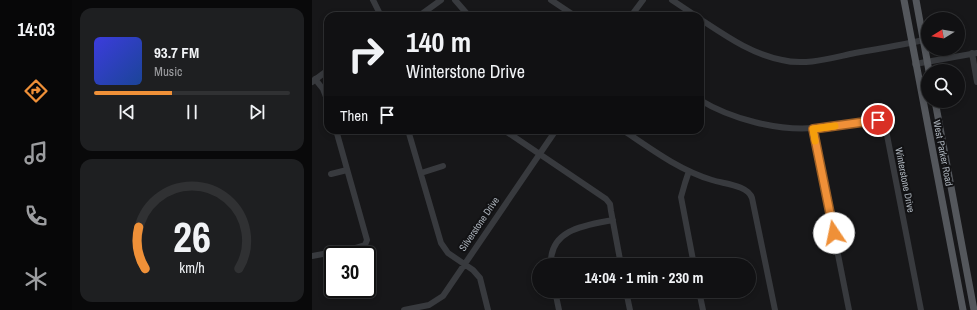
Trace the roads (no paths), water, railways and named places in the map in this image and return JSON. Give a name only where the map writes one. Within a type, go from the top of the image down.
[{"type":"main road","name":"West Parker Road","points":[[904,0],[963,310]]},
{"type":"main road","points":[[916,0],[921,25]]},
{"type":"main road","points":[[927,56],[928,64]]},
{"type":"main road","name":"West Parker Road","points":[[936,108],[974,310]]},
{"type":"street","points":[[373,0],[379,12]]},
{"type":"street","points":[[424,12],[441,0]]},
{"type":"street","points":[[455,0],[466,12]]},
{"type":"street","points":[[551,0],[569,12]]},
{"type":"street","points":[[634,12],[642,0]]},
{"type":"street","points":[[672,0],[690,12]]},
{"type":"street","points":[[704,22],[735,42],[756,52],[782,61],[792,62],[806,62],[825,59],[921,41]]},
{"type":"street","points":[[915,64],[974,53],[977,82]]},
{"type":"street","points":[[324,73],[314,81],[324,92]]},
{"type":"street","name":"Winterstone Drive","points":[[704,102],[744,119],[776,126],[813,129],[873,120],[878,120],[883,124],[886,130],[921,310]]},
{"type":"street","points":[[813,129],[849,310]]},
{"type":"street","points":[[312,256],[355,248],[364,245],[367,240],[337,134]]},
{"type":"street","points":[[409,134],[441,243],[448,253],[473,270],[480,278],[488,310]]},
{"type":"street","points":[[510,134],[606,199],[610,204],[620,258]]},
{"type":"street","name":"Silverstone Drive","points":[[404,310],[419,309],[429,305],[443,296],[553,134]]},
{"type":"street","points":[[629,134],[689,172],[711,180],[744,188],[751,195],[775,310]]},
{"type":"street","points":[[421,173],[443,166]]},
{"type":"street","points":[[330,174],[347,170]]},
{"type":"street","points":[[689,172],[684,183],[681,197],[693,258]]},
{"type":"street","points":[[552,258],[554,247],[566,233],[574,229],[612,220]]},
{"type":"street","points":[[556,298],[559,310]]},
{"type":"street","points":[[627,298],[630,310]]},
{"type":"street","points":[[700,298],[703,310]]}]
